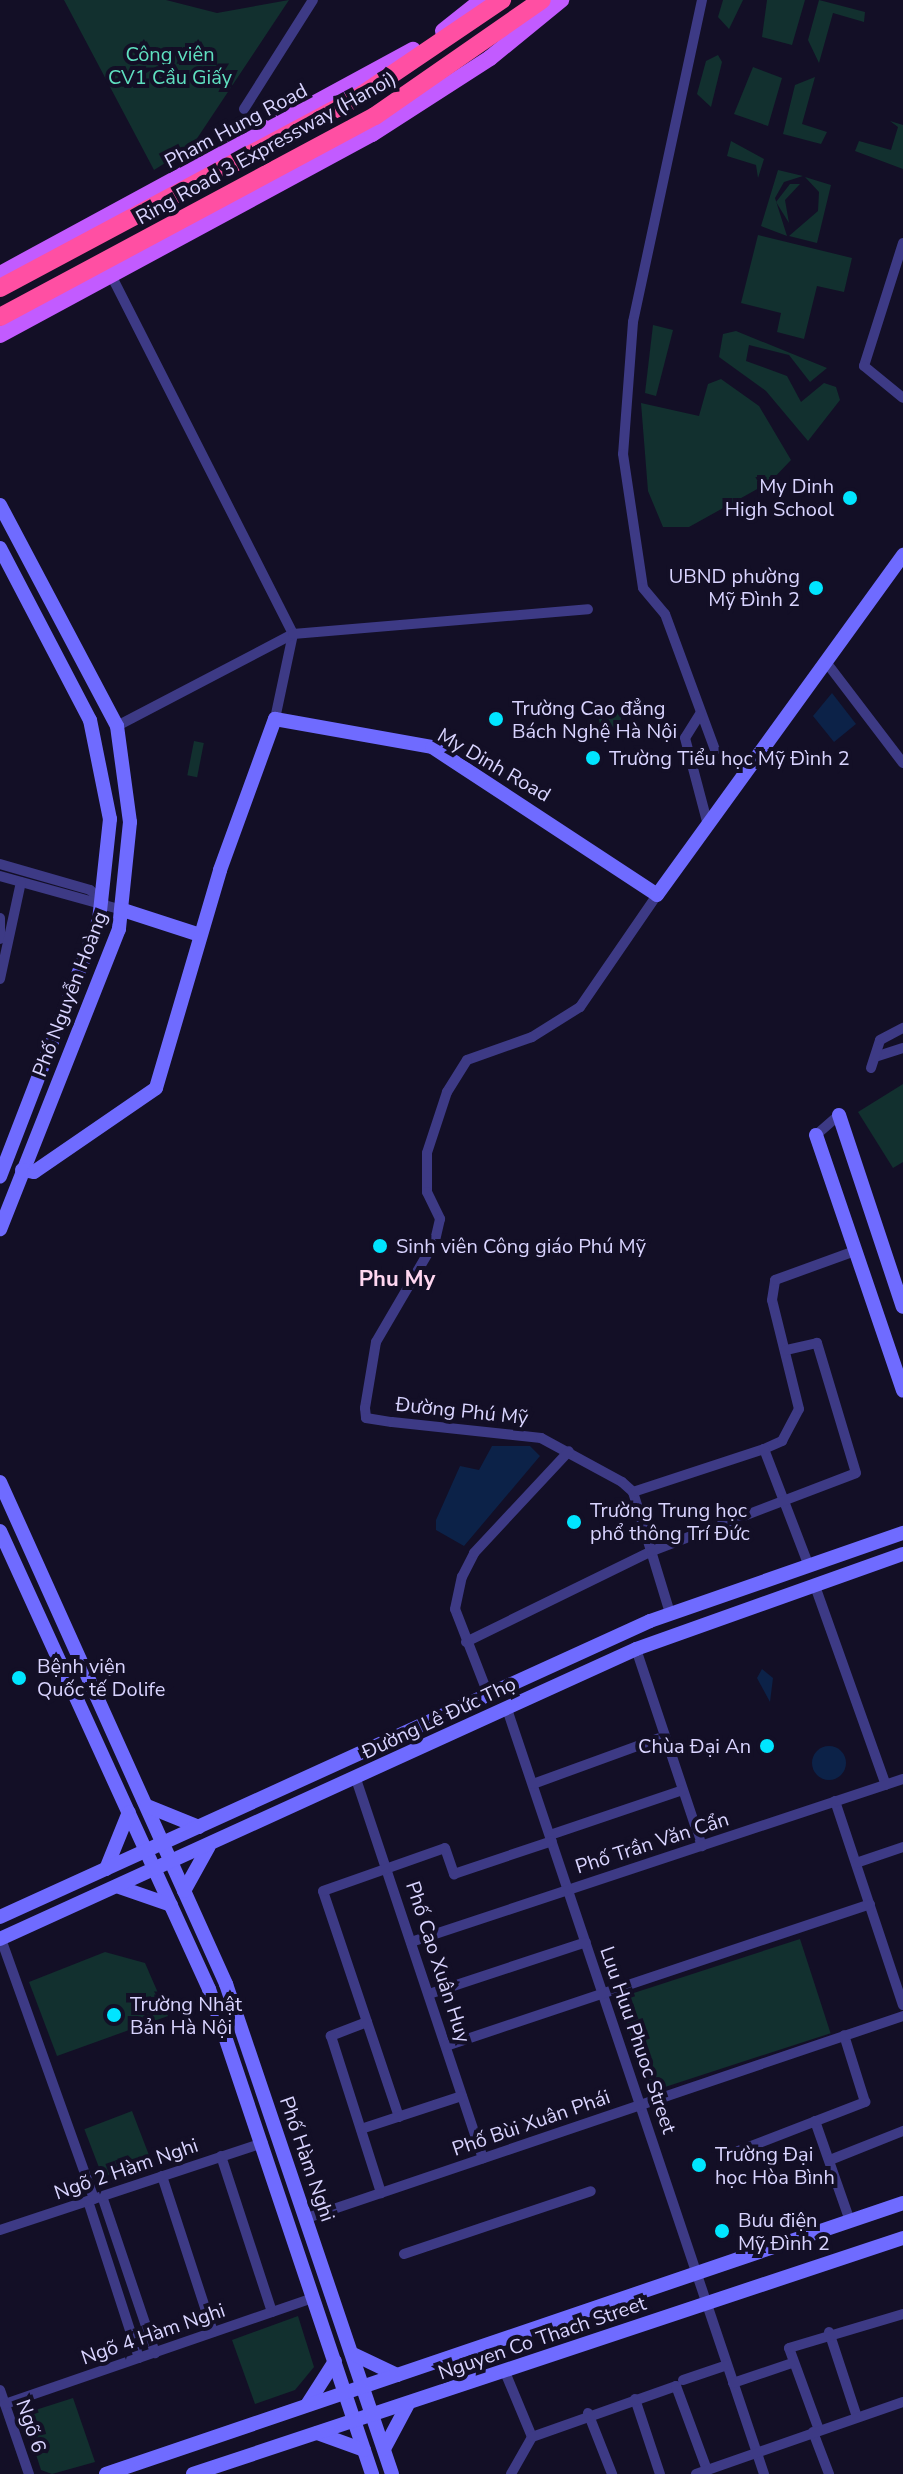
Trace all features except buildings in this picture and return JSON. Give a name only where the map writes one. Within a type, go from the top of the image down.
[{"type":"highway","name":"Ring Road 3 Expressway (Hanoi)","points":[[0,288],[363,94],[502,0]]},
{"type":"highway","name":"Ring Road 3 Expressway (Hanoi)","points":[[0,317],[375,116],[542,0]]},
{"type":"main road","name":"Pham Hung Road","points":[[0,274],[394,62],[482,0]]},
{"type":"main road","points":[[0,335],[421,104],[561,0]]},
{"type":"main road","points":[[394,62],[421,104]]},
{"type":"main road","name":"Phố Nguyễn Hoàng","points":[[0,505],[117,726],[130,804],[123,910],[0,1229]]},
{"type":"main road","name":"Phố Nguyễn Hoàng","points":[[0,548],[100,746],[110,819],[104,902],[0,1177]]},
{"type":"main road","points":[[657,895],[707,821],[903,555]]},
{"type":"main road","points":[[22,1170],[34,1172],[156,1088],[200,935],[275,719]]},
{"type":"main road","name":"My Dinh Road","points":[[275,719],[432,747],[657,895]]},
{"type":"main road","points":[[123,910],[200,935]]},
{"type":"main road","points":[[839,1115],[903,1307]]},
{"type":"main road","points":[[816,1135],[903,1391]]},
{"type":"main road","points":[[0,1482],[163,1843]]},
{"type":"main road","points":[[1,1534],[146,1851]]},
{"type":"main road","points":[[898,1535],[901,1555]]},
{"type":"main road","name":"Đường Lê Đức Thọ","points":[[0,1917],[670,1613],[898,1535]]},
{"type":"main road","name":"Đường Lê Đức Thọ","points":[[0,1939],[636,1649],[901,1555]]},
{"type":"main road","points":[[42,1626],[60,1618]]},
{"type":"main road","points":[[147,1806],[199,1827]]},
{"type":"main road","points":[[106,1869],[129,1812]]},
{"type":"main road","name":"Phố Hàm Nghi","points":[[163,1843],[253,2065],[392,2474]]},
{"type":"main road","points":[[184,1891],[209,1845]]},
{"type":"main road","name":"Phố Hàm Nghi","points":[[146,1851],[238,2071],[372,2474]]},
{"type":"main road","points":[[119,1887],[171,1905]]},
{"type":"main road","points":[[238,2071],[253,2065]]},
{"type":"main road","name":"Nguyen Co Thach Street","points":[[106,2474],[397,2375],[590,2304],[698,2273],[903,2203]]},
{"type":"main road","name":"Nguyen Co Thach Street","points":[[193,2474],[903,2238]]},
{"type":"main road","points":[[353,2354],[397,2375]]},
{"type":"main road","points":[[307,2405],[335,2361]]},
{"type":"main road","points":[[384,2449],[409,2404]]},
{"type":"main road","points":[[317,2433],[364,2450]]},
{"type":"street","points":[[244,109],[313,0]]},
{"type":"street","points":[[702,0],[633,322],[623,454],[643,588],[665,614],[715,750]]},
{"type":"street","points":[[903,243],[864,366],[903,398]]},
{"type":"street","points":[[110,273],[293,634],[275,719]]},
{"type":"street","points":[[117,726],[293,634],[588,609]]},
{"type":"street","points":[[826,662],[903,763]]},
{"type":"street","points":[[700,714],[685,738],[707,821]]},
{"type":"street","points":[[0,864],[90,890],[104,902]]},
{"type":"street","points":[[0,876],[104,902],[123,910]]},
{"type":"street","points":[[0,979],[21,882]]},
{"type":"street","name":"Đường Phú Mỹ","points":[[633,1492],[569,1451],[509,1431],[366,1418],[366,1368],[435,1241],[440,1219],[427,1192],[427,1153],[467,1060],[532,1037],[580,1007],[657,895]]},
{"type":"street","points":[[0,918],[0,939]]},
{"type":"street","points":[[871,1068],[878,1056],[880,1040],[903,1028]]},
{"type":"street","points":[[878,1056],[903,1048]]},
{"type":"street","points":[[816,1135],[839,1115]]},
{"type":"street","points":[[670,1613],[633,1492],[782,1441],[799,1409],[772,1300],[775,1280],[855,1251]]},
{"type":"street","points":[[466,1642],[652,1551],[856,1473],[817,1343],[786,1350]]},
{"type":"street","points":[[764,1449],[787,1497],[809,1566]]},
{"type":"street","points":[[488,1694],[455,1609],[474,1553],[569,1451]]},
{"type":"street","points":[[815,1586],[886,1785]]},
{"type":"street","points":[[636,1649],[702,1846]]},
{"type":"street","name":"Luu Huu Phuoc Street","points":[[507,1709],[764,2474]]},
{"type":"street","points":[[533,1784],[665,1736]]},
{"type":"street","name":"Phố Cao Xuân Huy","points":[[356,1779],[483,2158]]},
{"type":"street","name":"Phố Trần Văn Cẩn","points":[[411,1942],[903,1779]]},
{"type":"street","points":[[399,2117],[323,1891],[445,1848],[454,1874],[683,1790]]},
{"type":"street","points":[[835,1801],[903,2005]]},
{"type":"street","points":[[856,1863],[903,1847]]},
{"type":"street","points":[[446,2046],[870,1904]]},
{"type":"street","points":[[0,1939],[155,2353]]},
{"type":"street","points":[[429,1994],[586,1942]]},
{"type":"street","name":"Phố Bùi Xuân Phái","points":[[307,2218],[903,2016]]},
{"type":"street","points":[[367,2022],[331,2036],[381,2193]]},
{"type":"street","points":[[733,2153],[865,2102],[844,2035]]},
{"type":"street","points":[[361,2129],[462,2096]]},
{"type":"street","points":[[815,2121],[850,2221]]},
{"type":"street","points":[[830,2160],[903,2131]]},
{"type":"street","name":"Ngõ 2 Hàm Nghi","points":[[0,2230],[263,2143]]},
{"type":"street","points":[[221,2156],[272,2312]]},
{"type":"street","points":[[162,2176],[213,2332]]},
{"type":"street","points":[[404,2254],[591,2191]]},
{"type":"street","points":[[95,2199],[139,2358]]},
{"type":"street","name":"Ngõ 4 Hàm Nghi","points":[[5,2404],[313,2298]]},
{"type":"street","points":[[829,2474],[789,2348],[829,2332],[903,2314]]},
{"type":"street","points":[[829,2332],[857,2417]]},
{"type":"street","points":[[733,2383],[792,2363]]},
{"type":"street","points":[[514,2473],[532,2437],[588,2413],[727,2365]]},
{"type":"street","points":[[505,2372],[532,2437]]},
{"type":"street","points":[[680,2383],[707,2470]]},
{"type":"street","name":"Ngõ 6","points":[[0,2390],[29,2474]]},
{"type":"street","points":[[635,2399],[660,2474]]},
{"type":"street","points":[[696,2474],[903,2402]]},
{"type":"street","points":[[588,2413],[612,2474]]},
{"type":"green space","name":"Công viên CV1 Cầu Giấy","points":[[64,0],[166,0],[217,13],[289,0],[192,146],[154,170]]},
{"type":"green space","points":[[723,0],[743,0],[729,29],[718,17]]},
{"type":"green space","points":[[767,0],[805,0],[792,45],[762,37]]},
{"type":"green space","points":[[819,0],[865,12],[864,22],[833,13],[819,63],[808,40]]},
{"type":"green space","points":[[718,55],[722,62],[711,107],[697,94],[706,61]]},
{"type":"green space","points":[[753,67],[782,78],[768,126],[734,114]]},
{"type":"green space","points":[[815,77],[802,124],[827,132],[821,144],[783,134],[795,85]]},
{"type":"green space","points":[[890,121],[903,125],[903,169],[855,151],[859,141],[891,150],[898,127]]},
{"type":"green space","points":[[731,141],[764,159],[758,178],[756,165],[727,156]]},
{"type":"green space","points":[[778,170],[803,176],[784,182],[775,198],[787,236],[761,226]]},
{"type":"green space","points":[[805,177],[831,185],[817,243],[789,236],[818,211],[819,192]]},
{"type":"green space","points":[[790,184],[800,184],[785,200],[789,223],[776,202]]},
{"type":"green space","points":[[758,235],[852,258],[844,292],[817,286],[804,339],[777,332],[781,313],[741,303]]},
{"type":"green space","points":[[653,325],[673,330],[656,396],[645,393]]},
{"type":"green space","points":[[736,331],[827,368],[810,382],[789,355],[749,345],[746,361],[787,376],[801,402],[824,383],[836,387],[840,400],[808,441],[766,391],[719,357],[723,334]]},
{"type":"green space","points":[[721,379],[759,406],[791,460],[770,482],[689,527],[663,527],[648,491],[641,403],[699,416],[708,384]]},
{"type":"green space","points":[[610,708],[618,711],[621,719],[618,727],[610,730],[602,727],[599,719],[602,711]]},
{"type":"green space","points":[[194,741],[204,743],[197,777],[187,775]]},
{"type":"green space","points":[[903,1084],[903,1162],[893,1168],[858,1112]]},
{"type":"green space","points":[[800,1939],[831,2033],[649,2092],[618,1998]]},
{"type":"green space","points":[[105,1952],[145,1963],[168,2016],[57,2056],[29,1982]]},
{"type":"green space","points":[[132,2111],[150,2159],[103,2177],[84,2129]]},
{"type":"green space","points":[[298,2316],[314,2367],[295,2390],[255,2404],[232,2340]]},
{"type":"green space","points":[[73,2398],[95,2462],[52,2474],[41,2470],[23,2414]]},
{"type":"water","points":[[832,693],[856,724],[834,742],[813,716]]},
{"type":"water","points":[[492,1446],[530,1446],[540,1456],[464,1546],[436,1530],[436,1520],[460,1466],[479,1470]]},
{"type":"water","points":[[762,1669],[773,1678],[770,1702],[757,1678]]},
{"type":"water","points":[[829,1746],[841,1751],[846,1763],[841,1775],[829,1780],[817,1775],[812,1763],[817,1751]]},
{"type":"place","name":"My Dinh High School","points":[[850,498]]},
{"type":"place","name":"UBND phường Mỹ Đình 2","points":[[816,588]]},
{"type":"place","name":"Trường Cao đẳng Bách Nghệ Hà Nội","points":[[496,719]]},
{"type":"place","name":"Trường Tiểu học Mỹ Đình 2","points":[[593,758]]},
{"type":"place","name":"Sinh viên Công giáo Phú Mỹ","points":[[380,1246]]},
{"type":"place","name":"Trường Trung học phổ thông Trí Đức","points":[[574,1522]]},
{"type":"place","name":"Bệnh viện Quốc tế Dolife","points":[[19,1678]]},
{"type":"place","name":"Chùa Đại An","points":[[767,1746]]},
{"type":"place","name":"Trường Nhật Bản Hà Nội","points":[[114,2015]]},
{"type":"place","name":"Trường Đại học Hòa Bình","points":[[699,2165]]},
{"type":"place","name":"Bưu điện Mỹ Đình 2","points":[[722,2231]]},
{"type":"district","name":"Phu My","points":[[397,1280]]}]
